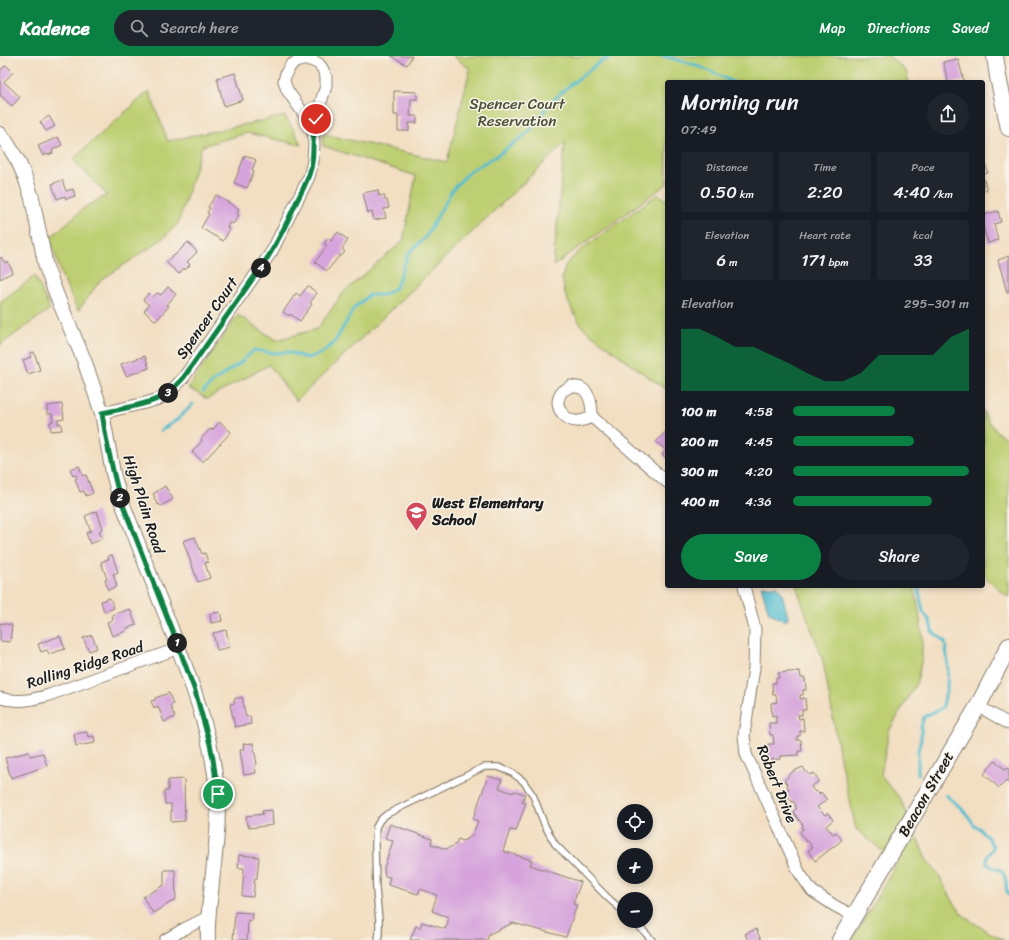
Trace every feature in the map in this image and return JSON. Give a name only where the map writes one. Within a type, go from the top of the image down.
[{"type":"main road","points":[[995,56],[1009,128]]},
{"type":"main road","name":"Beacon Street","points":[[840,940],[978,706],[1009,646]]},
{"type":"street","name":"Spencer Court","points":[[102,413],[158,399],[171,391],[184,377],[268,257],[280,237],[306,183],[311,169],[314,149],[313,127],[326,86],[326,76],[319,64],[311,60],[303,60],[294,63],[288,69],[285,77],[285,86],[313,127]]},
{"type":"street","name":"High Plain Road","points":[[0,134],[18,161],[25,177],[32,198],[46,267],[84,360],[102,413],[113,473],[119,495],[195,691],[210,744],[217,787],[218,815],[216,851],[208,917],[208,940]]},
{"type":"street","points":[[592,417],[665,480]]},
{"type":"street","name":"Robert Drive","points":[[745,588],[755,629],[754,668],[744,735],[746,754],[799,872],[812,891],[854,916]]},
{"type":"street","name":"Rolling Ridge Road","points":[[0,698],[19,701],[49,695],[179,648]]},
{"type":"street","points":[[978,706],[1009,724]]},
{"type":"street","points":[[165,940],[208,917]]},
{"type":"lane","points":[[378,940],[379,920],[376,890],[375,845],[376,827],[380,820],[387,814],[484,767],[498,767],[511,772],[523,781],[534,794],[545,826],[554,844],[617,906]]},
{"type":"lane","points":[[641,928],[652,940]]},
{"type":"green space","name":"Spencer Court Reservation","points":[[453,56],[889,56],[906,71],[908,80],[665,80],[665,185],[553,266],[565,143],[296,401],[269,365],[207,399],[188,388],[238,315],[276,340],[317,329],[344,292],[403,241],[416,176],[323,146],[323,134],[447,162],[470,69]]},
{"type":"green space","points":[[149,91],[168,141],[285,116],[301,145],[247,133],[202,146],[178,224],[161,240],[100,281],[78,311],[62,277],[50,238],[85,207],[107,195],[73,159]]},
{"type":"green space","points":[[658,194],[665,199],[665,389],[582,327],[565,294],[562,278],[566,264],[582,249]]},
{"type":"green space","points":[[35,276],[50,309],[0,345],[0,302]]},
{"type":"green space","points":[[985,415],[987,420],[999,434],[1009,439],[1009,598],[985,577]]},
{"type":"green space","points":[[797,588],[914,588],[922,632],[922,658],[917,682],[889,731],[881,775],[901,800],[926,859],[936,871],[962,914],[992,934],[1005,940],[852,940],[897,863],[856,829],[841,763],[823,661]]},
{"type":"water","points":[[762,588],[778,588],[782,593],[788,619],[783,621],[769,613]]},
{"type":"building","points":[[391,56],[412,56],[407,65]]},
{"type":"building","points":[[958,59],[964,80],[948,80],[943,62]]},
{"type":"building","points":[[6,65],[13,72],[4,82],[20,97],[12,106],[0,95],[0,71]]},
{"type":"building","points":[[235,73],[243,100],[224,106],[217,78]]},
{"type":"building","points":[[394,91],[417,92],[417,99],[411,99],[410,116],[417,116],[417,123],[409,123],[409,131],[398,131],[398,115],[394,115]]},
{"type":"building","points":[[49,116],[55,126],[46,131],[40,122]]},
{"type":"building","points":[[58,137],[62,145],[52,150],[53,153],[43,156],[38,146]]},
{"type":"building","points":[[245,155],[256,160],[252,170],[254,171],[247,188],[234,183]]},
{"type":"building","points":[[985,163],[988,173],[985,174]]},
{"type":"building","points":[[62,180],[66,191],[73,189],[75,196],[66,199],[65,196],[57,199],[52,184]]},
{"type":"building","points":[[378,190],[379,196],[384,195],[389,208],[384,209],[386,218],[374,220],[372,212],[368,213],[363,193]]},
{"type":"building","points":[[216,195],[239,209],[237,213],[239,215],[233,224],[230,222],[227,227],[230,229],[223,241],[201,228],[209,214],[207,213],[210,208],[208,207]]},
{"type":"building","points":[[998,211],[1001,222],[994,224],[998,240],[988,243],[985,233],[985,214]]},
{"type":"building","points":[[338,232],[348,240],[342,249],[345,252],[341,256],[340,255],[327,271],[315,262],[327,246],[324,244],[328,238],[331,241]]},
{"type":"building","points":[[188,242],[197,252],[187,262],[190,265],[185,270],[184,268],[179,274],[166,262]]},
{"type":"building","points":[[1009,256],[1009,292],[1007,292],[998,260]]},
{"type":"building","points":[[1,257],[5,263],[8,262],[13,272],[0,279],[0,258]]},
{"type":"building","points":[[308,286],[317,293],[310,303],[312,304],[300,321],[290,314],[289,316],[283,312],[296,293],[300,296]]},
{"type":"building","points":[[168,287],[176,294],[167,305],[169,306],[156,321],[144,311],[149,305],[143,300],[149,293],[153,297],[157,293],[161,295]]},
{"type":"building","points":[[34,352],[40,370],[28,374],[23,360],[31,357],[30,353]]},
{"type":"building","points":[[145,356],[149,368],[126,376],[121,364]]},
{"type":"building","points":[[62,404],[64,419],[58,420],[58,424],[61,423],[62,430],[51,431],[50,422],[53,421],[52,414],[47,414],[47,406]]},
{"type":"building","points":[[220,422],[231,432],[203,462],[192,452],[210,429],[212,430]]},
{"type":"building","points":[[665,432],[665,449],[656,442]]},
{"type":"building","points":[[79,466],[83,476],[86,475],[93,493],[86,496],[84,491],[80,492],[75,479],[77,478],[76,475],[73,476],[70,469]]},
{"type":"building","points":[[165,486],[173,499],[161,506],[159,504],[158,505],[153,494]]},
{"type":"building","points":[[97,511],[103,529],[99,531],[102,539],[90,544],[86,533],[91,531],[85,516]]},
{"type":"building","points":[[195,537],[202,554],[205,553],[208,562],[205,563],[210,578],[198,582],[183,541]]},
{"type":"building","points":[[112,555],[118,572],[113,574],[117,586],[108,590],[105,580],[107,579],[101,562],[109,559],[108,556]]},
{"type":"building","points":[[110,598],[114,608],[104,612],[101,601]]},
{"type":"building","points":[[130,609],[136,625],[125,629],[126,631],[112,636],[107,622],[113,620],[112,615]]},
{"type":"building","points":[[220,612],[222,621],[211,623],[210,614]]},
{"type":"building","points":[[0,623],[12,625],[10,642],[0,641]]},
{"type":"building","points":[[226,630],[230,647],[217,650],[213,633]]},
{"type":"building","points":[[92,635],[97,648],[89,651],[83,638]]},
{"type":"building","points":[[60,636],[65,649],[49,654],[47,650],[41,652],[38,644]]},
{"type":"building","points":[[800,671],[801,678],[805,678],[806,690],[803,690],[803,695],[800,695],[800,699],[805,698],[806,710],[802,710],[802,715],[798,715],[799,719],[803,718],[804,731],[800,731],[800,736],[797,736],[797,740],[801,740],[802,751],[798,751],[798,755],[781,756],[781,759],[768,760],[768,744],[774,744],[773,735],[770,735],[769,723],[776,723],[776,715],[772,716],[771,703],[777,702],[776,695],[773,695],[772,683],[776,683],[776,678],[779,678],[778,673]]},
{"type":"building","points":[[169,693],[173,704],[170,706],[175,717],[164,722],[158,706],[154,708],[151,701]]},
{"type":"building","points":[[242,697],[246,717],[250,716],[251,724],[235,727],[230,704],[235,703],[234,699]]},
{"type":"building","points":[[87,732],[88,737],[94,736],[95,743],[76,746],[74,734]]},
{"type":"building","points":[[253,743],[257,764],[255,765],[256,773],[244,775],[240,750],[244,749],[243,744]]},
{"type":"building","points":[[29,752],[30,756],[43,753],[47,766],[11,778],[5,758]]},
{"type":"building","points":[[995,761],[1006,770],[1008,768],[1009,769],[1009,783],[1006,781],[999,788],[984,774]]},
{"type":"building","points":[[803,767],[810,775],[814,773],[819,781],[811,787],[819,794],[821,792],[827,800],[817,807],[825,815],[828,813],[833,820],[826,826],[833,834],[836,832],[842,840],[815,861],[808,851],[812,848],[810,846],[811,845],[808,841],[806,842],[800,832],[803,829],[803,825],[793,812],[797,808],[795,806],[796,805],[785,792],[789,789],[787,786],[788,785],[784,781],[792,772]]},
{"type":"building","points":[[488,776],[502,780],[499,788],[513,793],[514,791],[525,794],[522,802],[526,803],[516,831],[510,830],[503,851],[532,860],[530,865],[581,882],[573,904],[577,905],[566,937],[513,923],[489,934],[487,940],[410,940],[416,926],[420,928],[422,922],[445,929],[448,922],[448,917],[432,911],[437,895],[420,889],[418,894],[388,885],[390,877],[385,876],[384,868],[393,841],[385,838],[390,824],[432,839],[431,844],[446,849],[455,845],[458,839],[463,841],[472,836],[478,821],[473,819]]},
{"type":"building","points":[[184,779],[185,821],[171,822],[171,804],[165,804],[164,791],[168,791],[168,780]]},
{"type":"building","points":[[272,810],[273,825],[249,828],[249,825],[247,826],[246,816],[263,814],[262,811]]},
{"type":"building","points":[[239,855],[259,857],[253,897],[242,896],[244,868],[238,868]]},
{"type":"building","points":[[164,870],[175,870],[176,899],[153,913],[143,897],[164,885]]},
{"type":"building","points":[[235,912],[252,913],[251,921],[248,920],[247,940],[233,940]]},
{"type":"building","points":[[756,929],[761,940],[748,940],[745,934]]},
{"type":"waterway","points":[[203,392],[214,381],[240,363],[254,350],[273,353],[288,352],[307,358],[320,354],[334,343],[354,308],[369,295],[384,295],[396,287],[408,254],[425,238],[453,189],[470,171],[498,155],[529,132],[549,104],[570,85],[600,62],[614,56]]},
{"type":"waterway","points":[[663,56],[696,65],[729,80]]},
{"type":"waterway","points":[[160,431],[178,419],[193,404]]},
{"type":"waterway","points":[[918,588],[923,612],[930,621],[932,631],[945,642],[948,669],[947,687],[943,706],[939,710],[924,717],[921,727],[921,739],[918,751],[918,774]]},
{"type":"waterway","points":[[946,795],[960,807],[974,825],[988,838],[993,846],[993,849],[988,855],[987,863],[1002,871],[1009,895]]},
{"type":"place","name":"West Elementary School","points":[[416,532]]},
{"type":"route","points":[[218,794],[210,744],[195,691],[119,495],[113,473],[102,413],[158,399],[171,391],[184,377],[268,257],[280,237],[309,177],[313,161],[313,127],[316,119]]}]
